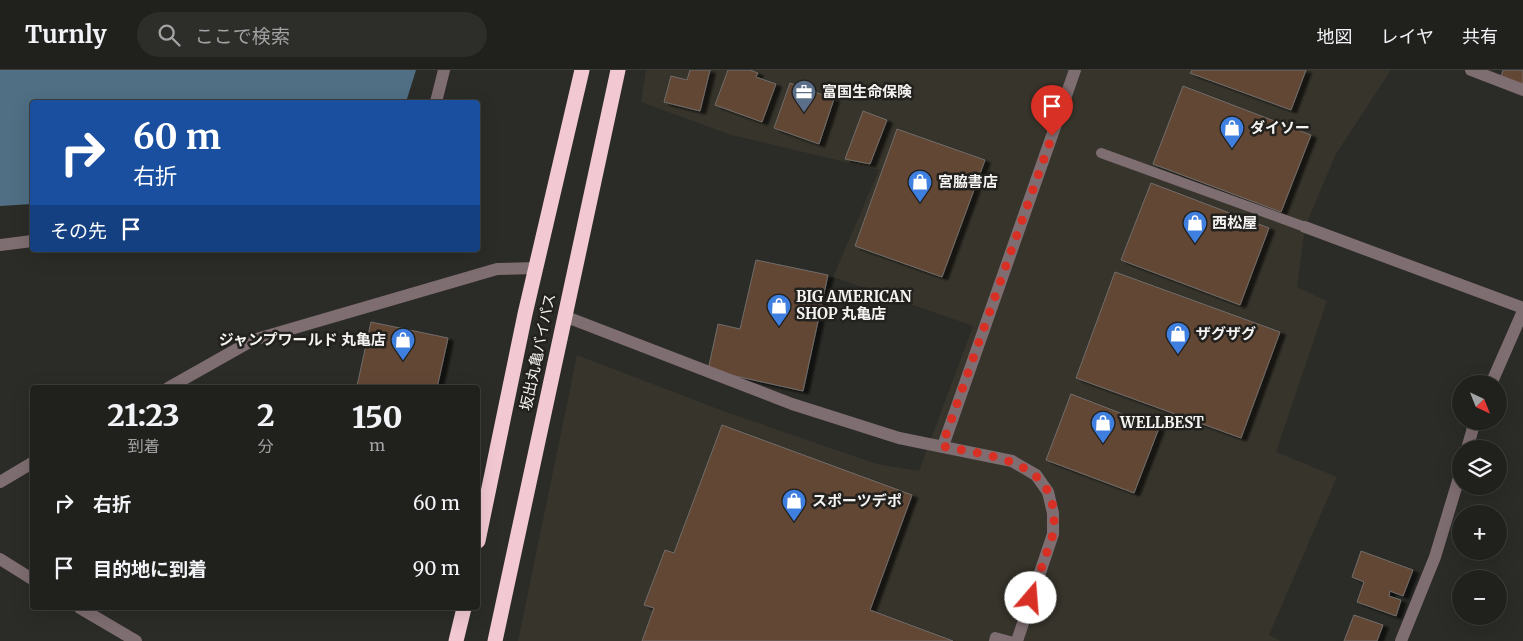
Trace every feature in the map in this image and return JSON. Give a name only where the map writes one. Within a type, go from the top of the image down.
[{"type":"highway","name":"坂出丸亀バイパス","points":[[480,533],[536,268],[582,70]]},
{"type":"highway","name":"坂出丸亀バイパス","points":[[494,641],[618,70]]},
{"type":"highway","points":[[456,641],[464,610]]},
{"type":"street","points":[[436,100],[444,70]]},
{"type":"street","points":[[942,446],[1075,70]]},
{"type":"street","points":[[1471,70],[1523,90]]},
{"type":"street","points":[[1304,227],[1523,309],[1495,375]]},
{"type":"street","points":[[0,245],[30,241]]},
{"type":"street","points":[[173,385],[253,340],[497,269],[536,268]]},
{"type":"street","points":[[564,316],[792,404],[899,438],[1012,461],[1036,475],[1048,492],[1054,513],[1053,534],[1017,641]]},
{"type":"street","points":[[0,482],[30,464]]},
{"type":"street","points":[[1401,641],[1435,557],[1454,495]]},
{"type":"street","points":[[0,559],[30,578]]},
{"type":"street","points":[[83,610],[136,641]]},
{"type":"lane","points":[[1100,153],[1304,227]]},
{"type":"lane","points":[[994,641],[995,637],[1010,641]]},
{"type":"shaded area","points":[[646,70],[1391,70],[1336,154],[1305,227],[1297,287],[1327,301],[1276,452],[1337,477],[1269,635],[1281,641],[518,641],[577,355],[726,412],[877,464],[919,471],[973,326],[833,277],[879,170],[731,135],[641,102]]},
{"type":"water","points":[[0,70],[416,70],[407,100],[30,100],[30,204],[0,206]]},
{"type":"building","points":[[690,70],[710,70],[700,111],[664,102],[671,76],[687,80]]},
{"type":"building","points":[[728,70],[750,70],[758,73],[756,77],[776,84],[762,122],[715,105]]},
{"type":"building","points":[[1192,70],[1306,70],[1291,110],[1190,73]]},
{"type":"building","points":[[1503,70],[1523,70],[1523,88],[1500,80]]},
{"type":"building","name":"富国生命保険","points":[[790,83],[834,99],[819,144],[774,128]]},
{"type":"building","name":"ダイソー","points":[[1183,86],[1311,135],[1281,212],[1153,164]]},
{"type":"building","points":[[863,111],[887,120],[870,164],[845,159]]},
{"type":"building","name":"宮脇書店","points":[[897,129],[985,160],[942,277],[855,246]]},
{"type":"building","name":"西松屋","points":[[1151,183],[1269,228],[1240,305],[1121,260]]},
{"type":"building","name":"BIG AMERICAN SHOP 丸亀店","points":[[756,260],[828,275],[803,391],[708,370],[718,324],[740,329]]},
{"type":"building","name":"ザグザグ","points":[[1115,272],[1280,332],[1241,438],[1076,378]]},
{"type":"building","points":[[371,322],[448,338],[438,385],[357,385]]},
{"type":"building","name":"WELLBEST","points":[[1071,394],[1159,428],[1134,493],[1046,460]]},
{"type":"building","name":"スポーツデポ","points":[[722,425],[912,495],[870,610],[953,641],[642,641],[654,608],[644,605],[665,550],[674,553]]},
{"type":"building","points":[[1361,551],[1413,570],[1403,596],[1390,591],[1389,596],[1401,600],[1396,616],[1357,602],[1364,582],[1352,577]]},
{"type":"building","points":[[1354,615],[1383,625],[1377,641],[1344,641]]},
{"type":"place","name":"富国生命保険","points":[[804,113]]},
{"type":"place","name":"ダイソー","points":[[1232,149]]},
{"type":"place","name":"宮脇書店","points":[[920,203]]},
{"type":"place","name":"西松屋","points":[[1195,244]]},
{"type":"place","name":"BIG AMERICAN SHOP 丸亀店","points":[[779,327]]},
{"type":"place","name":"ザグザグ","points":[[1178,355]]},
{"type":"place","name":"ジャンプワールド 丸亀店","points":[[403,361]]},
{"type":"place","name":"WELLBEST","points":[[1103,444]]},
{"type":"place","name":"スポーツデポ","points":[[794,522]]},
{"type":"route","points":[[1031,598],[1053,534],[1054,513],[1048,492],[1036,475],[1012,461],[942,446],[1052,136]]}]
